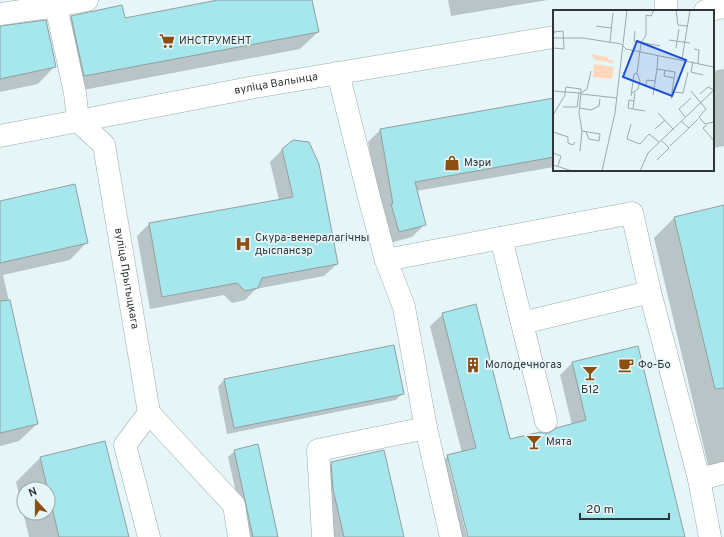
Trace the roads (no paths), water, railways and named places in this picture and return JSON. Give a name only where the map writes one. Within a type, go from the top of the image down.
[{"type":"street","points":[[0,14],[57,3],[87,0]]},
{"type":"street","points":[[57,3],[75,93],[78,121]]},
{"type":"street","points":[[710,10],[724,7]]},
{"type":"street","name":"вуліца Валынца","points":[[0,136],[255,87],[553,37]]},
{"type":"street","points":[[338,73],[386,260],[404,306],[426,428],[451,537]]},
{"type":"street","name":"вуліца Прытыцкага","points":[[78,121],[104,144],[149,413]]},
{"type":"street","points":[[386,260],[632,213],[650,292],[699,480],[710,537]]},
{"type":"street","points":[[501,238],[546,421]]},
{"type":"street","points":[[522,323],[650,292]]},
{"type":"street","points":[[149,537],[125,445],[149,413],[234,505],[239,537]]},
{"type":"street","points":[[323,537],[318,450],[426,428]]},
{"type":"street","points":[[699,480],[724,473]]},
{"type":"place","name":"ИНСТРУМЕНТ","points":[[167,41]]},
{"type":"place","name":"Мэри","points":[[452,163]]},
{"type":"place","name":"Скура-венералагічны дыспансэр","points":[[243,244]]},
{"type":"place","name":"Молодечногаз","points":[[473,365]]},
{"type":"place","name":"Фо-Бо","points":[[626,365]]},
{"type":"place","name":"Б12","points":[[590,373]]},
{"type":"place","name":"Мята","points":[[534,442]]}]
